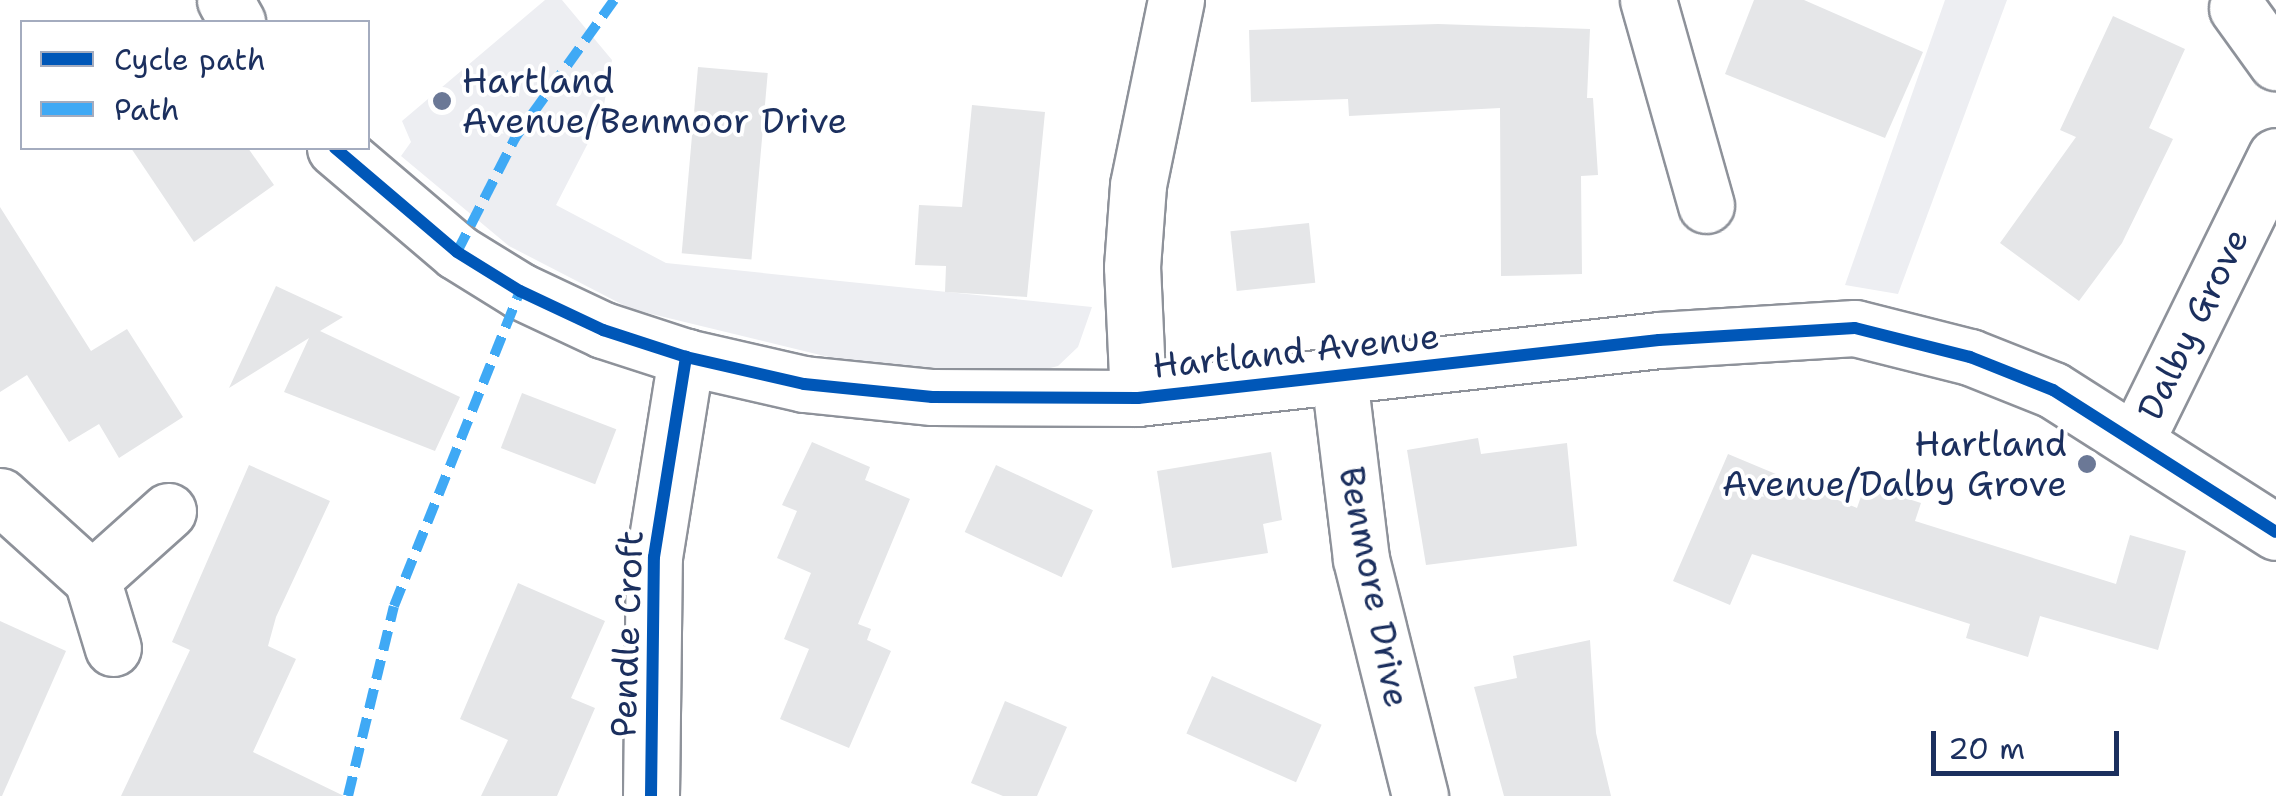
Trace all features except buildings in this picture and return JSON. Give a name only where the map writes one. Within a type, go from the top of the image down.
[{"type":"street","points":[[1138,398],[1132,267],[1138,185],[1176,0]]},
{"type":"street","points":[[1648,0],[1706,205]]},
{"type":"street","points":[[2237,8],[2276,62]]},
{"type":"street","name":"Hartland Avenue","points":[[338,150],[457,252],[520,290],[603,330],[686,357],[804,384],[932,397],[1138,398],[1659,340],[1855,328],[1970,357],[2053,390],[2137,438],[2276,532]]},
{"type":"street","name":"Dalby Grove","points":[[2137,438],[2276,156]]},
{"type":"street","name":"Pendle Croft","points":[[659,794],[654,556],[686,357]]},
{"type":"street","name":"Benmore Drive","points":[[1339,377],[1361,559],[1420,796]]},
{"type":"street","points":[[0,496],[92,579],[113,648]]},
{"type":"street","points":[[92,579],[168,511]]},
{"type":"shaded area","points":[[545,0],[562,0],[612,60],[602,116],[556,205],[666,263],[1092,307],[1078,347],[1058,366],[1023,375],[853,363],[631,309],[509,246],[401,156],[411,142],[402,121]]},
{"type":"shaded area","points":[[1945,0],[2007,0],[1898,294],[1845,285]]},
{"type":"marked path","points":[[457,252],[515,138],[614,0]]},
{"type":"marked path","points":[[348,796],[394,606],[520,291]]},
{"type":"cycle path","points":[[337,150],[457,252],[520,291],[603,330],[686,357],[804,384],[932,397],[1138,398],[1659,340],[1855,328],[1970,357],[2053,390],[2276,532]]},
{"type":"cycle path","points":[[651,796],[654,557],[686,357]]},
{"type":"place","name":"Hartland Avenue/Benmoor Drive","points":[[442,101]]},
{"type":"place","name":"Hartland Avenue/Dalby Grove","points":[[2087,464]]}]
